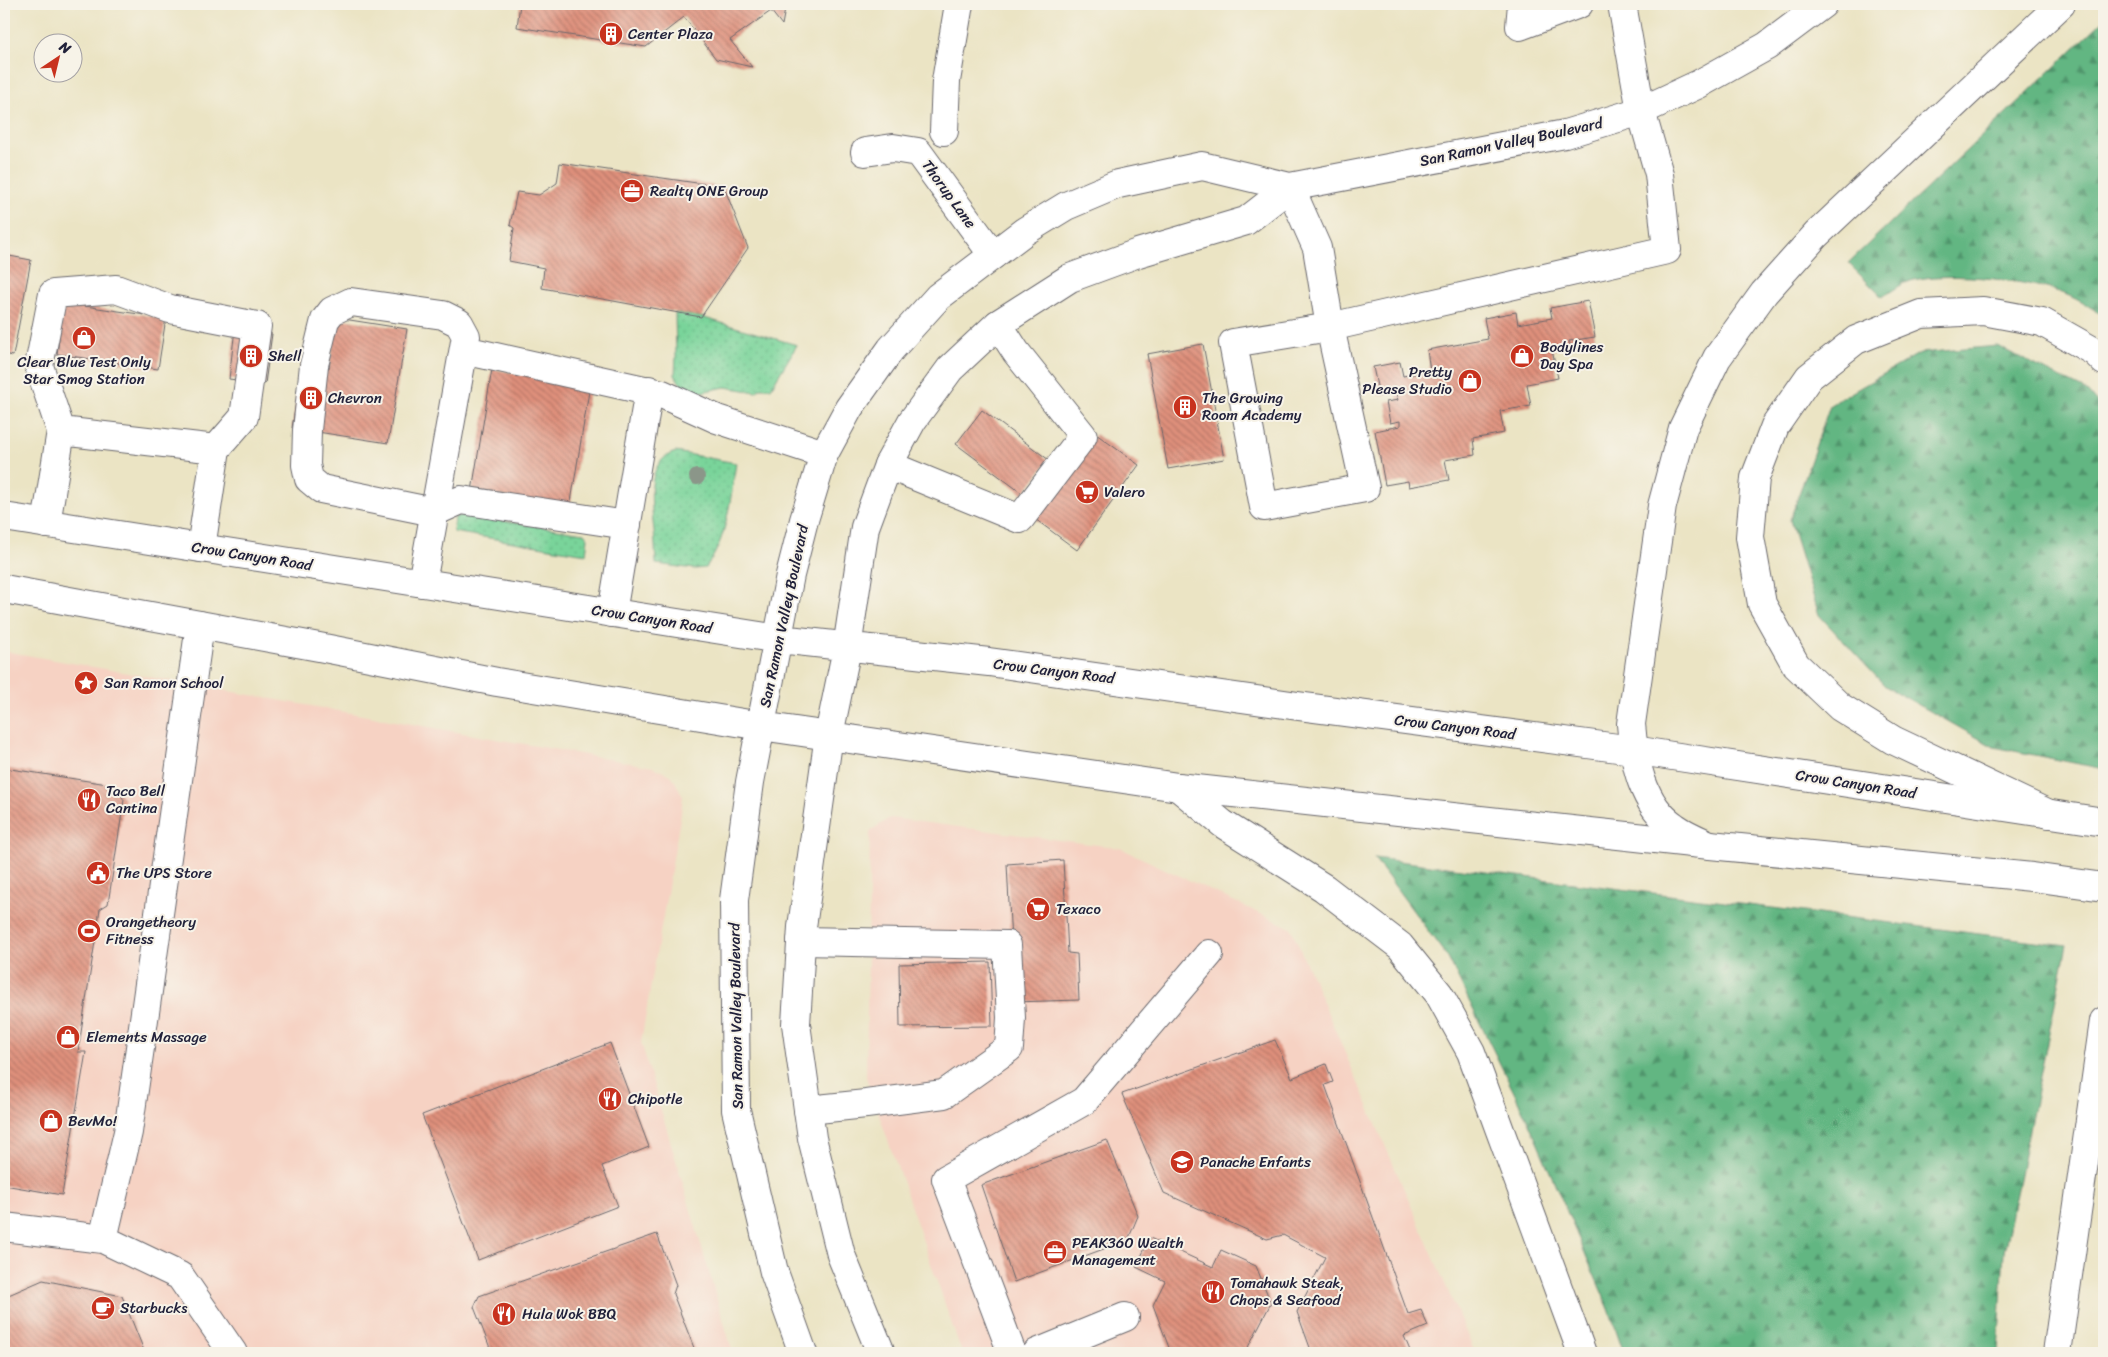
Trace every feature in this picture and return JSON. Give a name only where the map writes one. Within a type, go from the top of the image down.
[{"type":"main road","points":[[944,131],[946,81],[958,4]]},
{"type":"main road","points":[[1521,15],[1579,4]]},
{"type":"main road","points":[[1290,187],[1317,248],[1330,327],[1365,488],[1264,507],[1233,343],[1330,327],[1667,250],[1659,174],[1641,111],[1622,4]]},
{"type":"main road","name":"San Ramon Valley Boulevard","points":[[803,1353],[774,1272],[736,1110],[734,900],[750,782],[779,639],[792,563],[824,454],[849,408],[891,349],[938,297],[993,255],[1066,206],[1118,184],[1202,166],[1290,187],[1565,134],[1641,111],[1700,84],[1767,46],[1823,4]]},
{"type":"main road","points":[[1710,846],[1674,827],[1647,798],[1633,750],[1631,724],[1662,506],[1683,428],[1717,358],[1764,293],[1816,235],[2061,4]]},
{"type":"main road","name":"Thorup Lane","points":[[865,152],[893,148],[918,152],[993,255]]},
{"type":"main road","name":"San Ramon Valley Boulevard","points":[[881,1353],[841,1255],[812,1138],[796,1024],[801,941],[830,735],[847,648],[865,527],[888,465],[912,421],[950,369],[998,324],[1070,278],[1138,253],[1246,222],[1290,187]]},
{"type":"main road","points":[[46,524],[61,430],[39,366],[53,294],[116,289],[170,310],[257,326],[244,417],[216,449],[201,548]]},
{"type":"main road","points":[[422,583],[434,512],[465,343],[460,323],[443,316],[351,302],[332,311],[325,320],[314,365],[307,430],[306,464],[309,479],[322,489],[434,512],[461,500],[627,525]]},
{"type":"main road","points":[[2049,814],[1893,740],[1840,707],[1796,665],[1762,604],[1750,537],[1755,478],[1775,426],[1809,377],[1856,340],[1921,314],[1983,310],[2042,322],[2095,352],[2104,361]]},
{"type":"main road","points":[[888,465],[1020,519],[1083,436],[1016,352],[998,324]]},
{"type":"main road","points":[[465,343],[662,394],[717,419],[824,454]]},
{"type":"main road","points":[[612,613],[649,390]]},
{"type":"main road","points":[[61,430],[216,449]]},
{"type":"main road","name":"Crow Canyon Road","points":[[4,517],[779,639],[999,664],[1633,750],[2104,822]]},
{"type":"main road","points":[[4,589],[497,682],[761,726],[1178,787],[1710,846],[2032,876],[2104,887]]},
{"type":"main road","points":[[103,1239],[128,1132],[200,625]]},
{"type":"main road","points":[[1178,787],[1223,824],[1324,888],[1400,946],[1439,994],[1471,1052],[1582,1353]]},
{"type":"main road","points":[[801,941],[1007,945],[1011,1018],[1008,1048],[944,1094],[808,1110]]},
{"type":"main road","points":[[1012,1353],[946,1179],[1084,1101],[1209,954]]},
{"type":"main road","points":[[2057,1353],[2104,1022]]},
{"type":"main road","points":[[4,1227],[103,1239],[180,1276],[233,1353]]},
{"type":"main road","points":[[1037,1353],[1125,1317]]},
{"type":"shaded area","points":[[4,651],[653,767],[672,776],[683,796],[641,1042],[733,1353],[4,1353]]},
{"type":"shaded area","points":[[890,818],[1120,848],[1291,928],[1475,1353],[962,1353],[866,1077],[870,831]]},
{"type":"green space","points":[[2104,20],[2104,316],[2081,302],[2057,291],[2023,283],[1958,276],[1919,279],[1905,283],[1882,297],[1848,263]]},
{"type":"green space","points":[[675,313],[701,317],[797,345],[771,388],[761,388],[756,392],[725,387],[697,393],[683,388],[675,375]]},
{"type":"green space","points":[[1997,346],[2087,391],[2104,411],[2104,769],[1994,747],[1885,686],[1819,615],[1790,520],[1830,405],[1920,353]]},
{"type":"green space","points":[[676,452],[736,463],[730,504],[723,532],[712,558],[705,568],[695,569],[656,564],[652,481],[659,463],[666,456]]},
{"type":"green space","points":[[462,515],[584,533],[588,538],[586,554],[453,532],[455,517]]},
{"type":"green space","points":[[1374,858],[2067,945],[2004,1252],[1998,1353],[1624,1353],[1609,1309],[1528,1121],[1448,958]]},
{"type":"building","name":"Center Plaza","points":[[520,4],[786,4],[782,25],[771,11],[730,40],[752,67],[716,59],[684,17],[646,47],[517,27]]},
{"type":"building","points":[[560,163],[724,187],[748,248],[701,317],[542,288],[544,268],[509,261],[514,228],[510,225],[517,192],[539,195],[557,183]]},
{"type":"building","points":[[4,255],[31,260],[13,356],[4,354]]},
{"type":"building","points":[[1588,301],[1595,337],[1569,341],[1571,347],[1552,350],[1558,378],[1527,384],[1531,406],[1500,411],[1504,433],[1473,439],[1475,455],[1445,460],[1449,480],[1409,487],[1408,481],[1385,485],[1375,431],[1400,426],[1400,421],[1390,423],[1386,402],[1398,400],[1396,393],[1379,396],[1373,367],[1400,362],[1403,376],[1430,371],[1427,350],[1488,339],[1484,318],[1516,312],[1518,324],[1552,318],[1550,308]]},
{"type":"building","points":[[64,303],[166,318],[158,369],[57,354]]},
{"type":"building","name":"Chevron","points":[[337,318],[407,329],[388,443],[292,428],[302,364],[329,368]]},
{"type":"building","name":"Shell","points":[[235,329],[272,334],[265,384],[229,379]]},
{"type":"building","name":"The Growing Room Academy","points":[[1203,344],[1224,459],[1168,469],[1147,354]]},
{"type":"building","points":[[492,369],[590,385],[570,508],[472,491]]},
{"type":"building","points":[[982,410],[1049,460],[1023,494],[956,444]]},
{"type":"building","name":"Valero","points":[[1096,434],[1139,465],[1077,550],[1035,519]]},
{"type":"building","points":[[4,768],[114,785],[124,800],[108,904],[100,909],[78,1052],[86,1052],[62,1195],[4,1185]]},
{"type":"building","name":"Texaco","points":[[1063,860],[1068,953],[1077,954],[1079,1000],[1014,1002],[1007,864]]},
{"type":"building","points":[[990,962],[992,1026],[900,1027],[899,964]]},
{"type":"building","points":[[1275,1040],[1292,1078],[1326,1064],[1333,1082],[1325,1085],[1408,1314],[1421,1310],[1428,1326],[1404,1336],[1411,1353],[1312,1353],[1297,1312],[1325,1257],[1283,1235],[1267,1239],[1164,1193],[1122,1094]]},
{"type":"building","points":[[610,1043],[649,1147],[602,1166],[618,1206],[478,1260],[422,1115]]},
{"type":"building","points":[[1107,1140],[1138,1216],[1128,1240],[1014,1282],[981,1185]]},
{"type":"building","points":[[657,1234],[676,1285],[673,1294],[696,1353],[492,1353],[474,1307],[479,1296]]},
{"type":"building","name":"Tomahawk Steak, Chops & Seafood","points":[[1150,1238],[1213,1267],[1221,1250],[1256,1266],[1271,1303],[1245,1353],[1171,1353],[1153,1305],[1165,1281],[1136,1267]]},
{"type":"building","points":[[43,1280],[122,1296],[145,1353],[4,1353],[4,1297]]},
{"type":"place","name":"Center Plaza","points":[[611,34]]},
{"type":"place","name":"Realty ONE Group","points":[[632,191]]},
{"type":"place","name":"Clear Blue Test Only Star Smog Station","points":[[84,338]]},
{"type":"place","name":"Shell","points":[[251,356]]},
{"type":"place","name":"Bodylines Day Spa","points":[[1522,356]]},
{"type":"place","name":"Pretty Please Studio","points":[[1470,381]]},
{"type":"place","name":"Chevron","points":[[311,398]]},
{"type":"place","name":"The Growing Room Academy","points":[[1185,407]]},
{"type":"place","name":"Valero","points":[[1087,492]]},
{"type":"place","name":"San Ramon School","points":[[86,683]]},
{"type":"place","name":"Taco Bell Cantina","points":[[89,800]]},
{"type":"place","name":"The UPS Store","points":[[98,873]]},
{"type":"place","name":"Texaco","points":[[1038,909]]},
{"type":"place","name":"Orangetheory Fitness","points":[[89,931]]},
{"type":"place","name":"Elements Massage","points":[[68,1037]]},
{"type":"place","name":"Chipotle","points":[[610,1099]]},
{"type":"place","name":"BevMo!","points":[[51,1121]]},
{"type":"place","name":"Panache Enfants","points":[[1182,1162]]},
{"type":"place","name":"PEAK360 Wealth Management","points":[[1055,1252]]},
{"type":"place","name":"Tomahawk Steak, Chops & Seafood","points":[[1213,1292]]},
{"type":"place","name":"Starbucks","points":[[103,1308]]},
{"type":"place","name":"Hula Wok BBQ","points":[[504,1314]]}]
